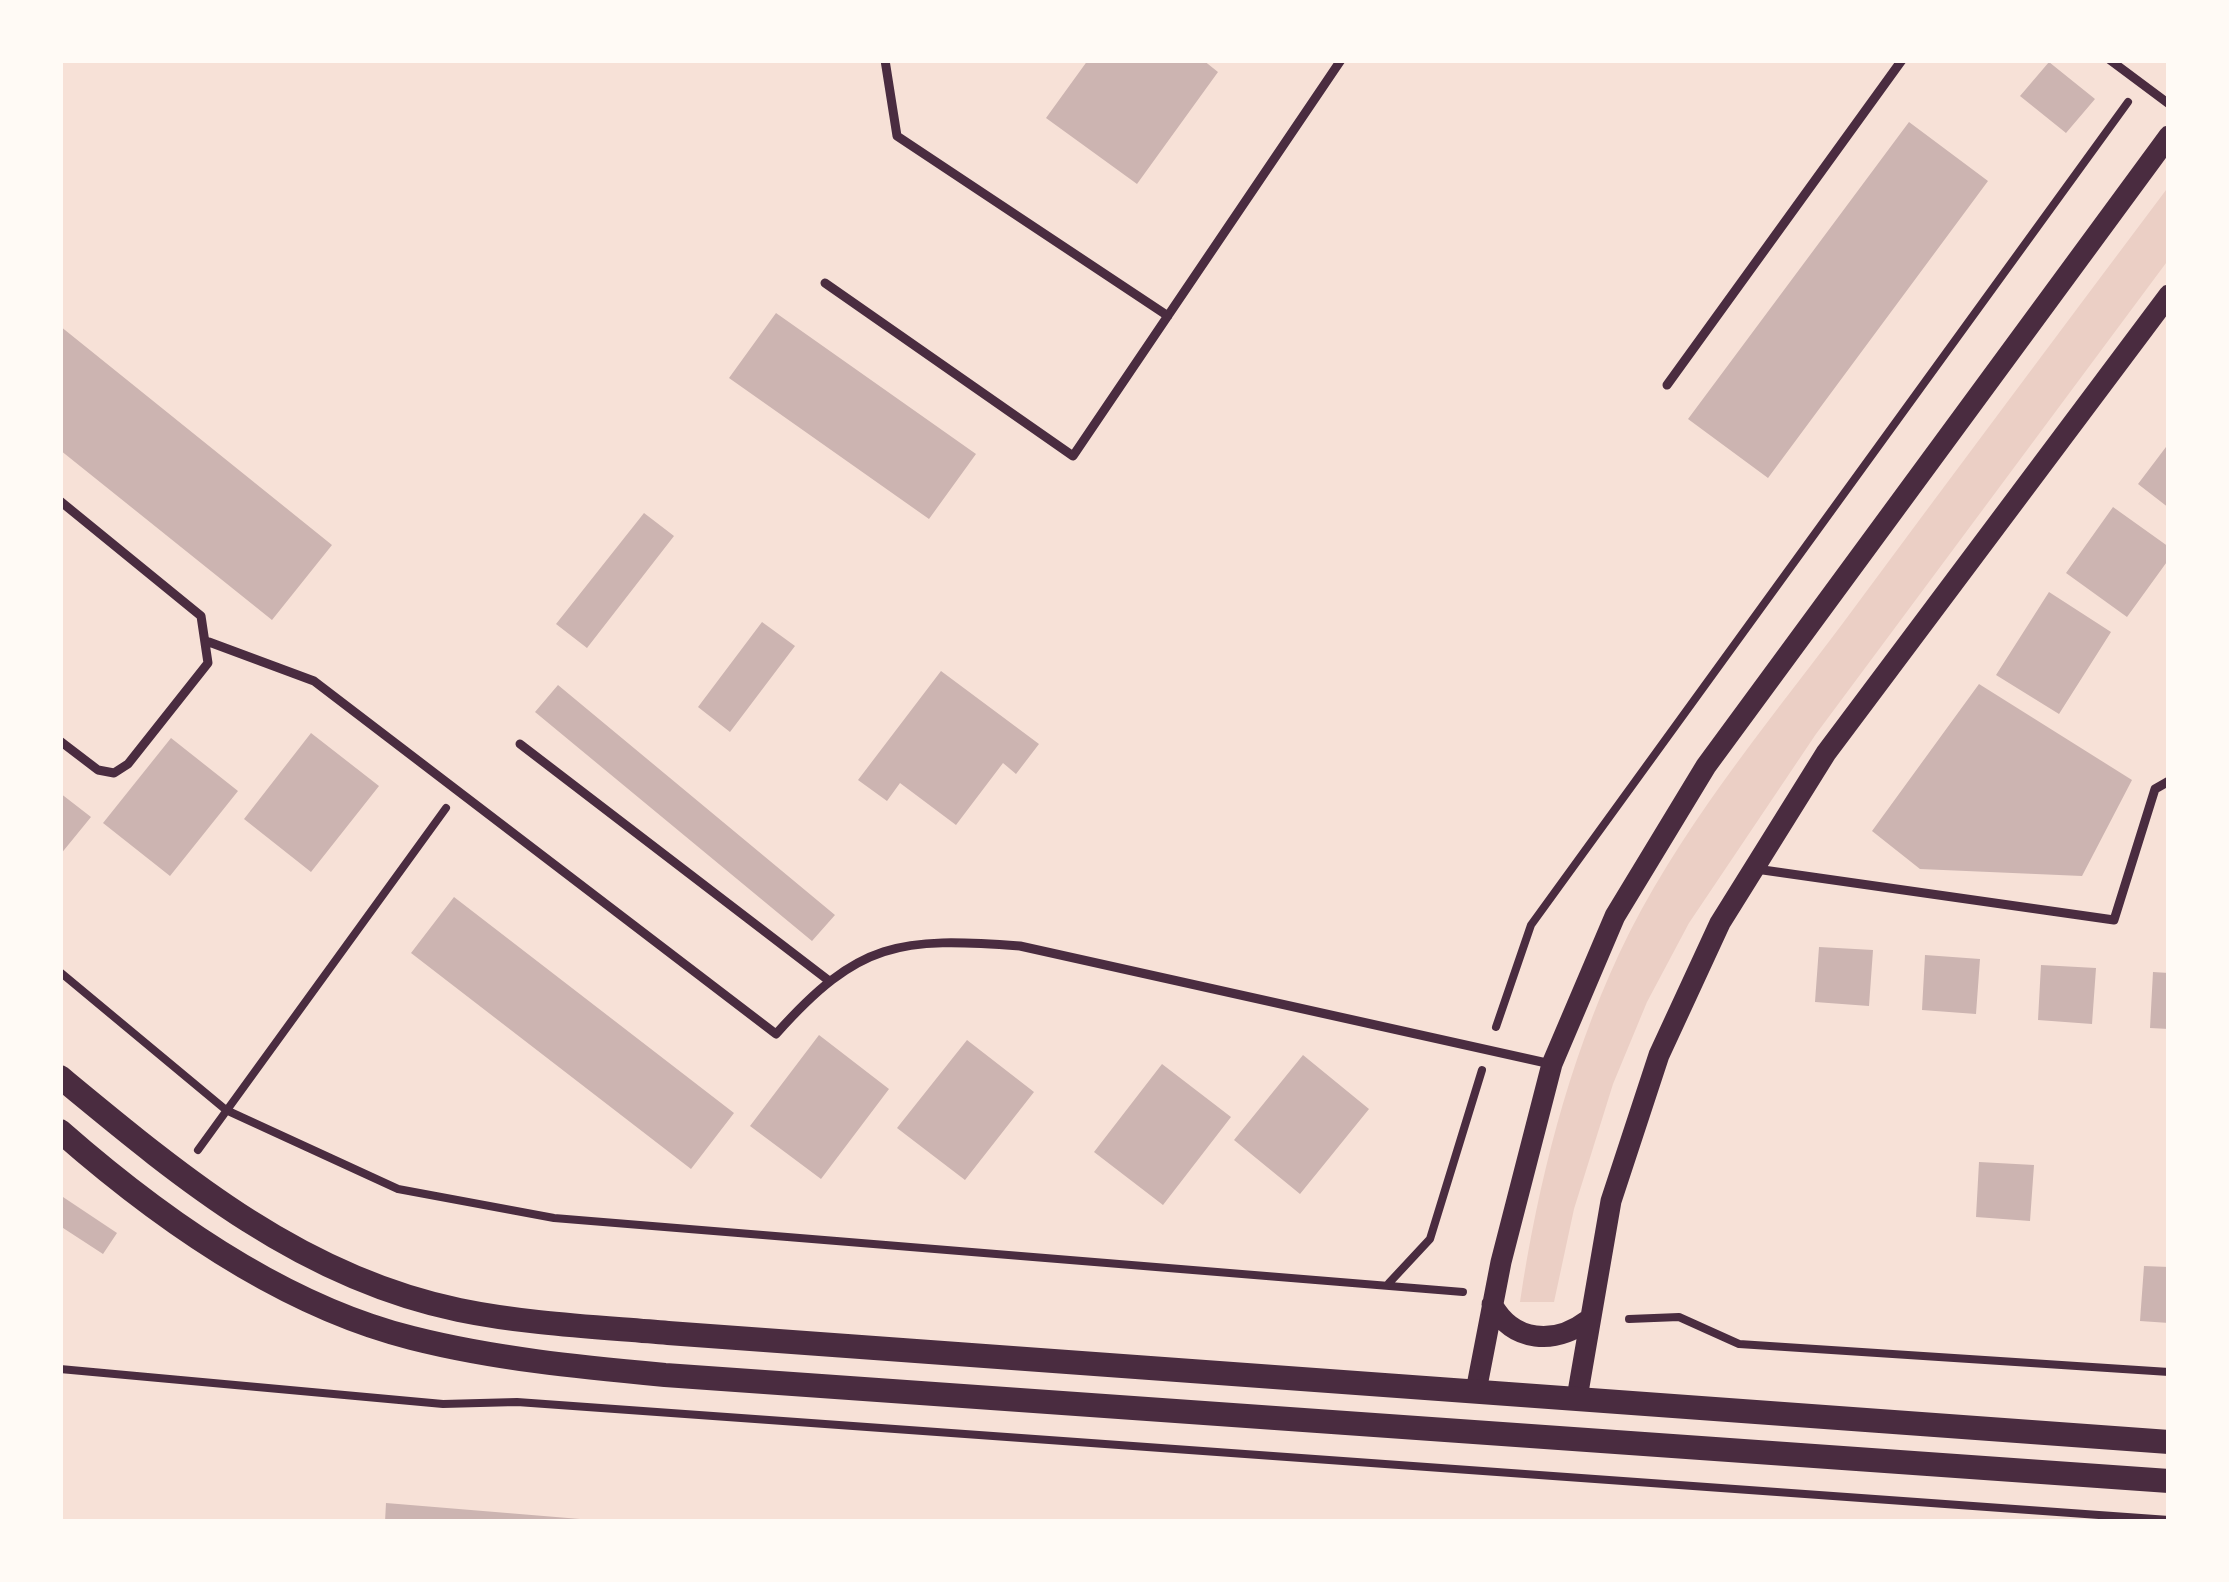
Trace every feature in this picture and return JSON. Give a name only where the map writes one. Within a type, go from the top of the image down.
[{"type":"main road","points":[[60,1076],[181,1177],[261,1231],[347,1275],[459,1310],[668,1333],[2169,1442]]},
{"type":"main road","points":[[60,1131],[176,1220],[333,1312],[412,1338],[494,1355],[665,1376],[2169,1481]]},
{"type":"main road","points":[[1472,1430],[1476,1391]]},
{"type":"main road","points":[[1572,1439],[1577,1398]]},
{"type":"street","points":[[1476,1391],[1492,1304],[1552,1064],[1615,916],[1706,766],[2169,136]]},
{"type":"street","points":[[1577,1398],[1611,1201],[1646,1092],[1690,982],[1750,868],[1826,753],[2169,295]]},
{"type":"street","points":[[1492,1304],[1508,1325],[1534,1336],[1564,1335],[1588,1320]]},
{"type":"lane","points":[[885,60],[897,136],[1168,316]]},
{"type":"lane","points":[[825,284],[1073,456],[1341,60]]},
{"type":"lane","points":[[1667,385],[1902,60]]},
{"type":"lane","points":[[2110,60],[2169,104]]},
{"type":"lane","points":[[60,501],[201,616],[209,643],[208,663],[128,764],[114,773],[98,770],[60,741]]},
{"type":"lane","points":[[209,643],[314,681],[776,1034],[828,980],[882,949],[914,943],[1020,946],[1552,1064]]},
{"type":"lane","points":[[520,744],[828,980]]},
{"type":"lane","points":[[1750,868],[2114,920],[2155,789],[2169,781]]},
{"type":"path","points":[[181,1177],[459,790]]},
{"type":"path","points":[[60,972],[226,1110],[398,1189],[554,1218],[1463,1292]]},
{"type":"path","points":[[1629,1318],[1678,1317],[1739,1344],[2169,1372]]},
{"type":"path","points":[[60,1369],[443,1404],[517,1402],[2169,1520]]},
{"type":"shaded area","points":[[2169,186],[2169,259],[1816,734],[1689,923],[1647,1002],[1613,1084],[1574,1209],[1554,1302],[1520,1302],[1536,1212],[1570,1081],[1619,954],[1667,866],[1752,742]]},
{"type":"building","points":[[1088,60],[1203,60],[1218,72],[1137,184],[1046,118]]},
{"type":"building","points":[[2049,62],[2095,99],[2066,133],[2020,96]]},
{"type":"building","points":[[1909,122],[1988,181],[1768,478],[1688,419]]},
{"type":"building","points":[[776,313],[976,454],[929,519],[729,378]]},
{"type":"building","points":[[60,326],[332,545],[272,620],[60,450]]},
{"type":"building","points":[[2169,443],[2169,508],[2138,484]]},
{"type":"building","points":[[2113,507],[2169,547],[2169,559],[2127,617],[2066,573]]},
{"type":"building","points":[[644,513],[674,536],[587,648],[556,624]]},
{"type":"building","points":[[2049,592],[2111,632],[2059,714],[1996,675]]},
{"type":"building","points":[[762,622],[795,646],[730,732],[698,707]]},
{"type":"building","points":[[941,671],[1039,744],[1016,774],[1003,763],[956,825],[900,783],[887,801],[858,780]]},
{"type":"building","points":[[1979,684],[2132,780],[2082,876],[1920,869],[1872,831]]},
{"type":"building","points":[[558,685],[835,915],[812,941],[535,712]]},
{"type":"building","points":[[311,733],[379,786],[311,872],[244,819]]},
{"type":"building","points":[[171,738],[238,791],[170,876],[103,823]]},
{"type":"building","points":[[60,793],[91,817],[60,855]]},
{"type":"building","points":[[454,897],[734,1113],[691,1169],[411,953]]},
{"type":"building","points":[[1819,947],[1873,950],[1869,1006],[1815,1002]]},
{"type":"building","points":[[1925,955],[1980,959],[1976,1014],[1922,1010]]},
{"type":"building","points":[[2041,965],[2096,968],[2092,1024],[2038,1020]]},
{"type":"building","points":[[2153,972],[2169,973],[2169,1029],[2150,1028]]},
{"type":"building","points":[[819,1035],[889,1089],[821,1179],[750,1126]]},
{"type":"building","points":[[967,1040],[1034,1092],[965,1180],[897,1128]]},
{"type":"building","points":[[1303,1055],[1369,1109],[1300,1194],[1234,1140]]},
{"type":"building","points":[[1162,1064],[1231,1117],[1163,1205],[1094,1152]]},
{"type":"building","points":[[1979,1162],[2034,1165],[2030,1221],[1976,1217]]},
{"type":"building","points":[[60,1195],[117,1233],[103,1254],[60,1226]]},
{"type":"building","points":[[2144,1266],[2169,1267],[2169,1323],[2140,1321]]},
{"type":"building","points":[[386,1503],[580,1519],[580,1522],[385,1522]]}]
